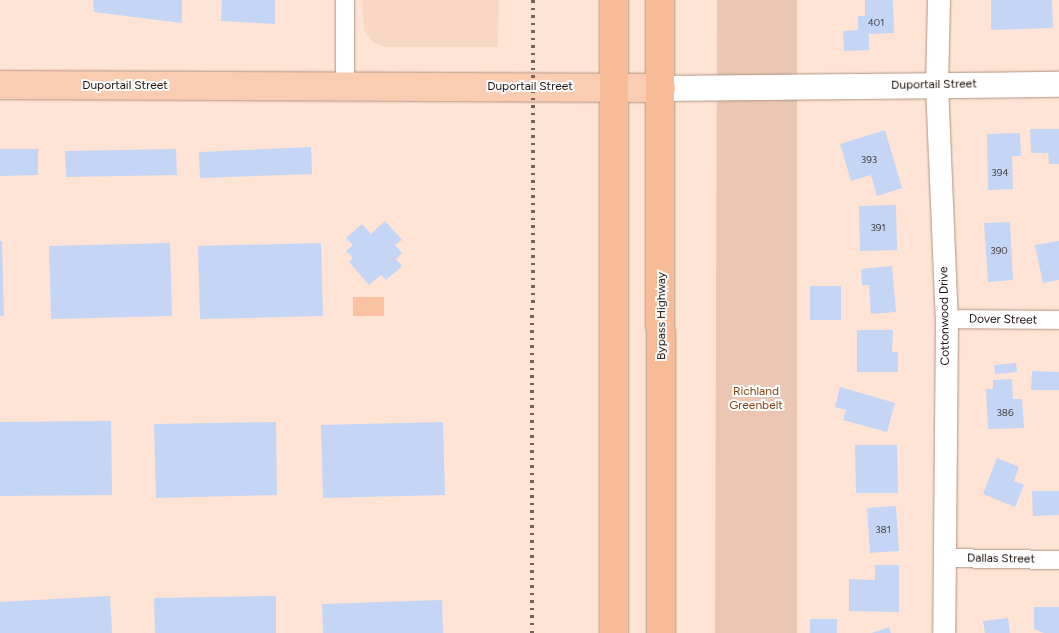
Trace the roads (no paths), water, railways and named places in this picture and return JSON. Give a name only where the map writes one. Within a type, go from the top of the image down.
[{"type":"highway","points":[[614,0],[614,633]]},
{"type":"highway","name":"Bypass Highway","points":[[660,0],[662,633]]},
{"type":"main road","name":"Duportail Street","points":[[0,86],[661,88],[1059,84]]},
{"type":"street","points":[[345,0],[345,87]]},
{"type":"street","name":"Cottonwood Drive","points":[[939,0],[937,84],[947,319],[944,633]]},
{"type":"street","name":"Dover Street","points":[[947,319],[1059,320]]},
{"type":"street","name":"Dallas Street","points":[[944,558],[1059,560]]},
{"type":"railway","points":[[532,633],[533,0]]},
{"type":"park label","name":"Richland Greenbelt","points":[[756,399]]}]
